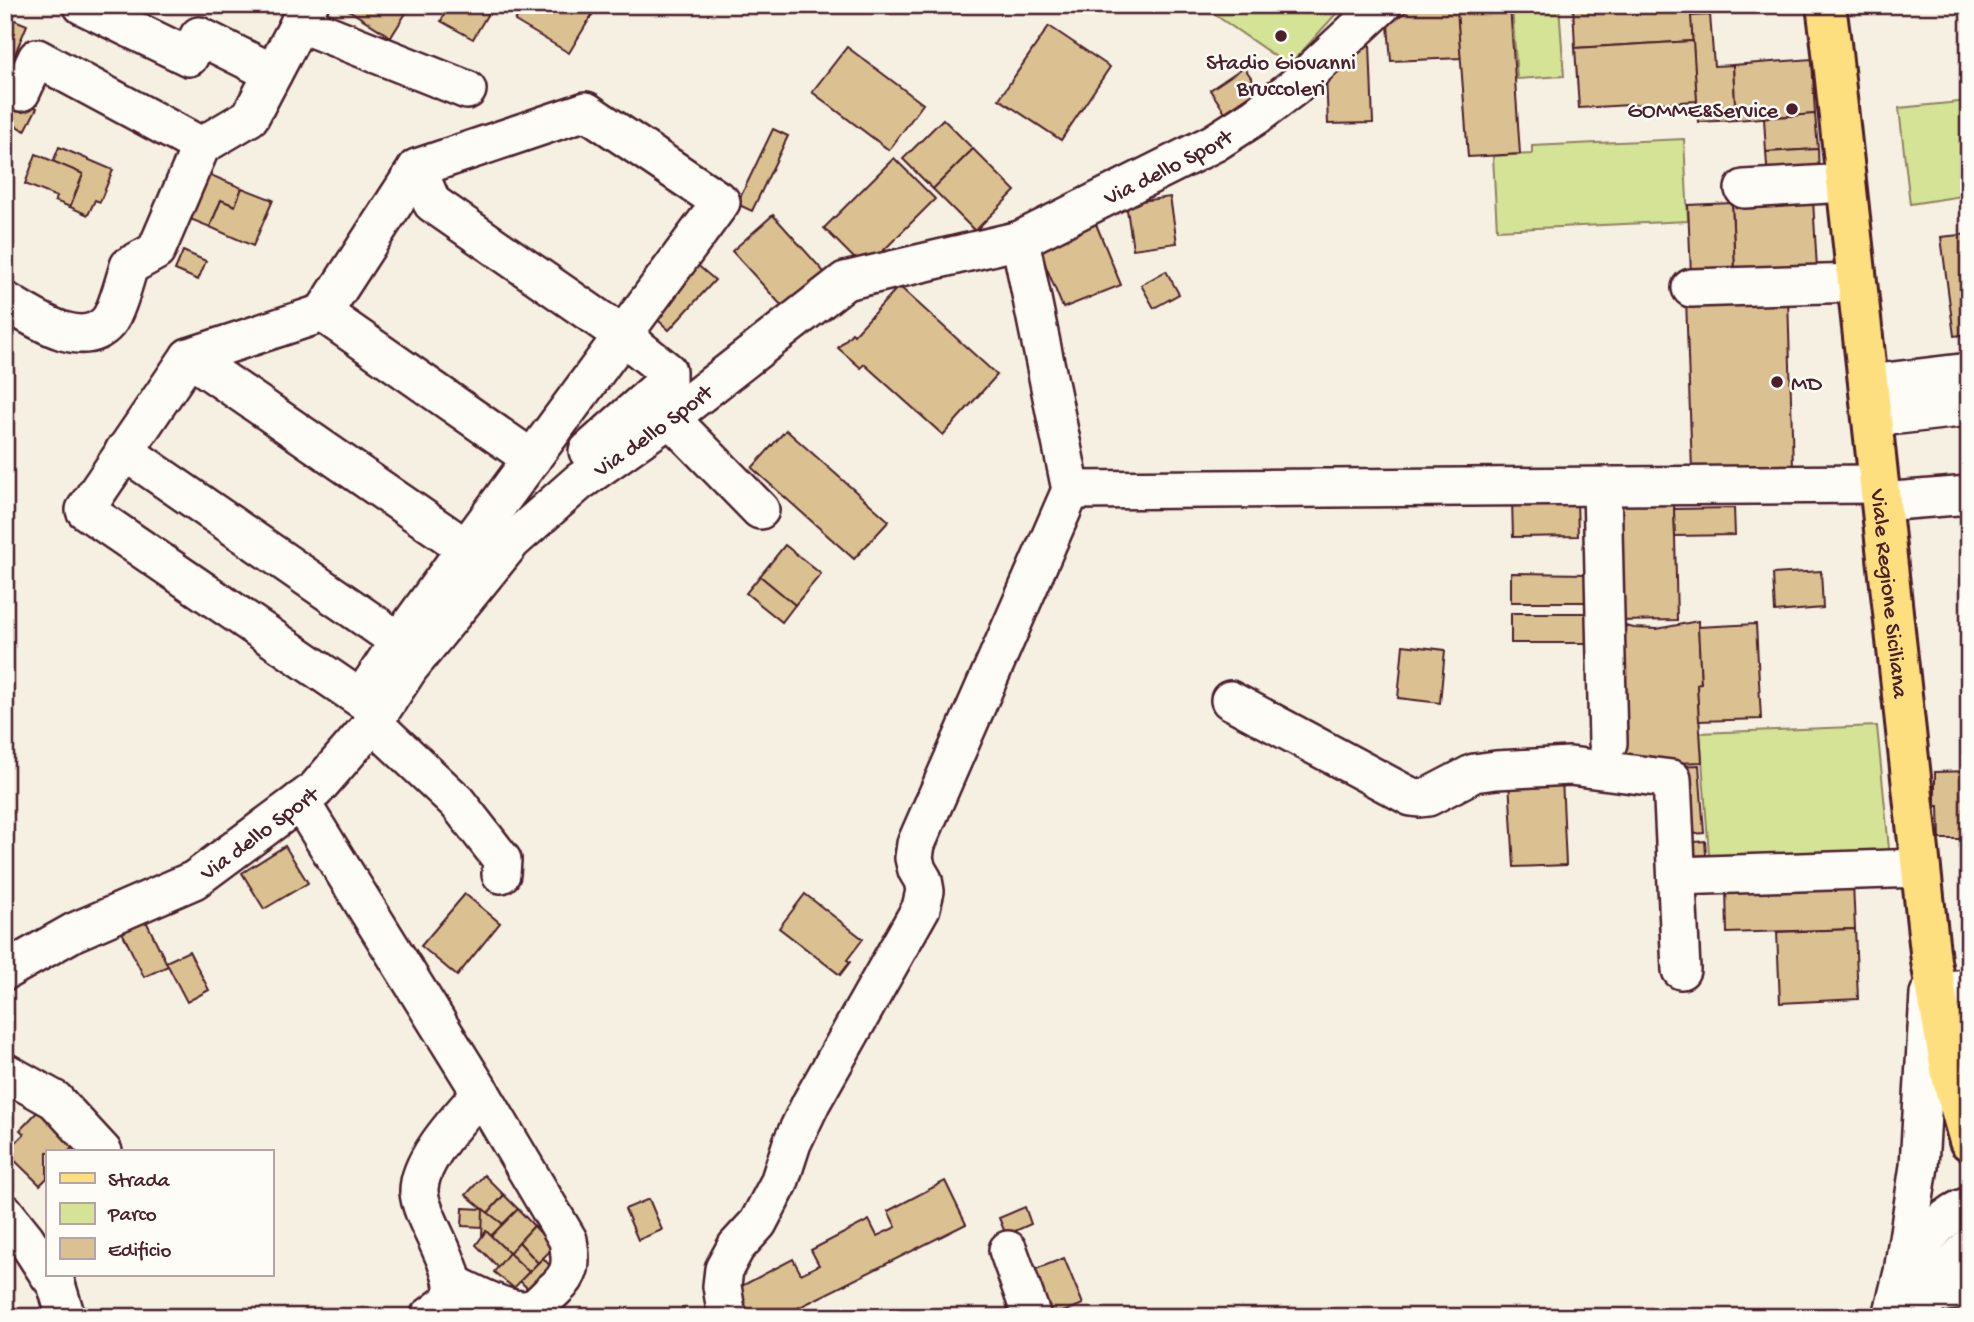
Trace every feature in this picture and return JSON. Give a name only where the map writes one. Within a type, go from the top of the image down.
[{"type":"main road","points":[[1808,5],[1831,43]]},
{"type":"main road","name":"Viale Regione Siciliana","points":[[1826,5],[1921,868],[1945,980],[1952,1080],[1969,1141]]},
{"type":"street","points":[[82,5],[189,57],[199,36],[273,74]]},
{"type":"street","name":"Via dello Sport","points":[[5,971],[74,932],[194,880],[315,790],[373,723],[409,668],[512,541],[579,482],[670,418],[845,281],[1020,240],[1214,143],[1294,87],[1382,5]]},
{"type":"street","points":[[5,301],[62,332],[88,333],[110,321],[129,266],[156,251],[201,146],[250,117],[304,14],[467,90]]},
{"type":"street","points":[[21,92],[37,58],[201,146]]},
{"type":"street","points":[[586,111],[721,202],[466,548],[361,699],[85,510],[189,357],[323,313],[417,168],[586,111]]},
{"type":"street","points":[[417,168],[432,203],[622,335],[667,371],[667,381],[475,553],[425,618],[440,629]]},
{"type":"street","points":[[1744,189],[1846,183]]},
{"type":"street","points":[[729,1317],[722,1286],[724,1269],[736,1247],[758,1223],[779,1183],[792,1143],[811,1103],[921,908],[925,891],[914,858],[916,845],[1071,491],[1020,240]]},
{"type":"street","points":[[1691,288],[1857,283]]},
{"type":"street","points":[[323,313],[532,459]]},
{"type":"street","points":[[189,357],[466,548]]},
{"type":"street","points":[[1870,401],[1969,372]]},
{"type":"street","points":[[1870,401],[1969,407]]},
{"type":"street","points":[[670,418],[760,510]]},
{"type":"street","points":[[124,451],[399,641]]},
{"type":"street","points":[[1071,491],[1602,487],[1969,495]]},
{"type":"street","points":[[1602,487],[1608,743]]},
{"type":"street","points":[[1230,701],[1411,797],[1428,797],[1474,773],[1496,770],[1570,765],[1672,779],[1681,970]]},
{"type":"street","points":[[373,723],[457,802],[502,860],[500,874]]},
{"type":"street","points":[[300,801],[481,1093],[568,1240],[571,1258],[565,1279],[533,1308],[508,1307],[454,1284]]},
{"type":"street","points":[[1676,876],[1921,868]]},
{"type":"street","points":[[1904,1302],[1919,1166],[1945,980]]},
{"type":"street","points":[[5,1072],[55,1100],[101,1150]]},
{"type":"street","points":[[429,1317],[450,1299],[454,1284],[424,1213],[419,1191],[427,1163],[450,1127],[481,1093]]},
{"type":"street","points":[[1904,1302],[1927,1239],[1947,1217],[1969,1206]]},
{"type":"street","points":[[5,1213],[46,1270]]},
{"type":"street","points":[[1904,1302],[1969,1247]]},
{"type":"street","points":[[1008,1250],[1032,1317]]},
{"type":"street","points":[[50,1276],[66,1317]]},
{"type":"street","points":[[1904,1302],[1940,1292],[1969,1293]]},
{"type":"green space","name":"Stadio Giovanni Bruccoleri","points":[[1201,5],[1344,5],[1289,66]]},
{"type":"green space","points":[[1512,5],[1559,5],[1564,76],[1517,79]]},
{"type":"green space","points":[[1969,101],[1969,195],[1910,204],[1899,108]]},
{"type":"green space","points":[[1684,139],[1688,221],[1497,230],[1493,156],[1532,154],[1532,146]]},
{"type":"green space","points":[[1877,726],[1890,859],[1710,868],[1700,733]]},
{"type":"building","points":[[411,5],[391,37],[344,7]]},
{"type":"building","points":[[449,5],[493,5],[473,39],[441,21]]},
{"type":"building","points":[[524,5],[598,5],[569,53],[515,21]]},
{"type":"building","points":[[1415,5],[1457,5],[1461,58],[1391,61],[1388,25]]},
{"type":"building","points":[[1510,5],[1520,154],[1468,157],[1457,9]]},
{"type":"building","points":[[1573,5],[1691,5],[1693,41],[1575,48]]},
{"type":"building","points":[[1710,15],[1714,66],[1733,65],[1736,120],[1698,122],[1691,16]]},
{"type":"building","points":[[5,16],[27,25],[5,78]]},
{"type":"building","points":[[1049,26],[1110,67],[1061,140],[999,99]]},
{"type":"building","points":[[1693,41],[1697,101],[1579,108],[1575,48]]},
{"type":"building","points":[[1370,44],[1373,123],[1328,124],[1326,75]]},
{"type":"building","points":[[847,47],[923,104],[889,150],[812,92]]},
{"type":"building","points":[[1812,59],[1815,114],[1736,120],[1733,65]]},
{"type":"building","points":[[1244,67],[1259,89],[1225,112],[1210,90]]},
{"type":"building","points":[[5,92],[37,108],[25,131],[5,120]]},
{"type":"building","points":[[1815,114],[1818,149],[1766,152],[1764,118]]},
{"type":"building","points":[[943,119],[973,149],[933,189],[903,159]]},
{"type":"building","points":[[773,129],[788,136],[752,211],[737,204]]},
{"type":"building","points":[[59,147],[113,170],[100,202],[95,200],[88,215],[70,207],[83,174],[53,162]]},
{"type":"building","points":[[973,149],[1015,191],[975,231],[933,189]]},
{"type":"building","points":[[1818,149],[1819,177],[1768,180],[1766,152]]},
{"type":"building","points":[[36,154],[83,174],[70,207],[55,201],[57,197],[25,184]]},
{"type":"building","points":[[894,158],[935,199],[865,269],[824,228]]},
{"type":"building","points":[[196,169],[242,188],[235,206],[221,200],[210,227],[178,214]]},
{"type":"building","points":[[242,188],[273,200],[253,246],[210,227],[221,200],[235,206]]},
{"type":"building","points":[[1170,197],[1177,243],[1133,249],[1126,203]]},
{"type":"building","points":[[1813,200],[1817,269],[1735,273],[1732,203]]},
{"type":"building","points":[[1732,203],[1735,273],[1691,275],[1688,205]]},
{"type":"building","points":[[773,215],[832,281],[792,317],[732,251]]},
{"type":"building","points":[[1096,224],[1121,285],[1063,308],[1038,247]]},
{"type":"building","points":[[1969,234],[1969,334],[1954,336],[1941,237]]},
{"type":"building","points":[[183,251],[206,261],[198,280],[175,270]]},
{"type":"building","points":[[695,263],[715,280],[669,330],[650,313]]},
{"type":"building","points":[[1166,271],[1179,294],[1154,308],[1141,285]]},
{"type":"building","points":[[899,286],[997,375],[943,435],[864,364],[861,368],[838,348],[852,333],[854,335]]},
{"type":"building","points":[[1788,297],[1793,468],[1748,469],[1748,466],[1734,466],[1734,469],[1692,470],[1686,299]]},
{"type":"building","points":[[786,430],[889,521],[854,559],[752,468]]},
{"type":"building","points":[[1674,496],[1677,620],[1616,621],[1613,497]]},
{"type":"building","points":[[1577,498],[1578,536],[1513,537],[1512,499]]},
{"type":"building","points":[[1734,508],[1735,535],[1675,536],[1674,509]]},
{"type":"building","points":[[785,545],[821,574],[795,605],[760,576]]},
{"type":"building","points":[[1821,571],[1823,608],[1775,612],[1773,574]]},
{"type":"building","points":[[1511,573],[1588,574],[1587,602],[1511,602]]},
{"type":"building","points":[[760,576],[795,605],[782,622],[746,593]]},
{"type":"building","points":[[1511,613],[1586,613],[1586,643],[1511,643]]},
{"type":"building","points":[[1698,621],[1701,683],[1697,684],[1702,762],[1620,765],[1616,624],[1657,629]]},
{"type":"building","points":[[1756,624],[1761,719],[1699,721],[1697,684],[1701,683],[1698,627]]},
{"type":"building","points":[[1403,645],[1445,650],[1440,703],[1398,698]]},
{"type":"building","points":[[1699,765],[1704,833],[1681,835],[1676,766]]},
{"type":"building","points":[[1969,771],[1969,839],[1940,839],[1939,806],[1935,806],[1935,772]]},
{"type":"building","points":[[1562,778],[1566,865],[1514,867],[1509,781]]},
{"type":"building","points":[[1705,841],[1706,855],[1685,857],[1684,843]]},
{"type":"building","points":[[285,846],[308,883],[264,909],[242,873]]},
{"type":"building","points":[[1853,882],[1855,929],[1727,933],[1726,886]]},
{"type":"building","points":[[465,894],[500,923],[457,976],[421,946]]},
{"type":"building","points":[[805,894],[863,939],[847,960],[850,962],[840,975],[779,928]]},
{"type":"building","points":[[144,917],[168,966],[144,977],[120,928]]},
{"type":"building","points":[[1855,929],[1858,999],[1780,1003],[1777,932]]},
{"type":"building","points":[[189,951],[209,990],[187,1002],[166,962]]},
{"type":"building","points":[[42,1107],[78,1142],[70,1150],[46,1150],[46,1179],[40,1185],[6,1152],[24,1134],[20,1130]]},
{"type":"building","points":[[484,1175],[504,1195],[488,1213],[466,1195]]},
{"type":"building","points":[[945,1181],[966,1224],[780,1317],[748,1317],[734,1290],[793,1259],[801,1274],[819,1265],[811,1250],[869,1220],[877,1236],[896,1227],[888,1211]]},
{"type":"building","points":[[504,1195],[518,1209],[503,1224],[488,1213]]},
{"type":"building","points":[[649,1199],[662,1230],[638,1240],[625,1209]]},
{"type":"building","points":[[1025,1207],[1031,1224],[1006,1235],[999,1218]]},
{"type":"building","points":[[463,1208],[483,1209],[483,1227],[462,1226]]},
{"type":"building","points":[[483,1209],[503,1224],[491,1236],[486,1231],[482,1237]]},
{"type":"building","points":[[518,1209],[534,1226],[509,1253],[491,1236]]},
{"type":"building","points":[[534,1226],[554,1247],[538,1263],[519,1242]]},
{"type":"building","points":[[486,1231],[509,1253],[498,1267],[476,1245]]},
{"type":"building","points":[[519,1242],[538,1263],[529,1272],[509,1253]]},
{"type":"building","points":[[509,1253],[529,1272],[514,1288],[494,1272]]},
{"type":"building","points":[[543,1258],[553,1269],[531,1292],[520,1281]]},
{"type":"building","points":[[1064,1258],[1083,1304],[1051,1317],[1044,1317],[1026,1273]]},
{"type":"place","name":"Stadio Giovanni Bruccoleri","points":[[1281,36]]},
{"type":"place","name":"GOMME&Service","points":[[1792,109]]},
{"type":"place","name":"MD","points":[[1777,382]]}]
